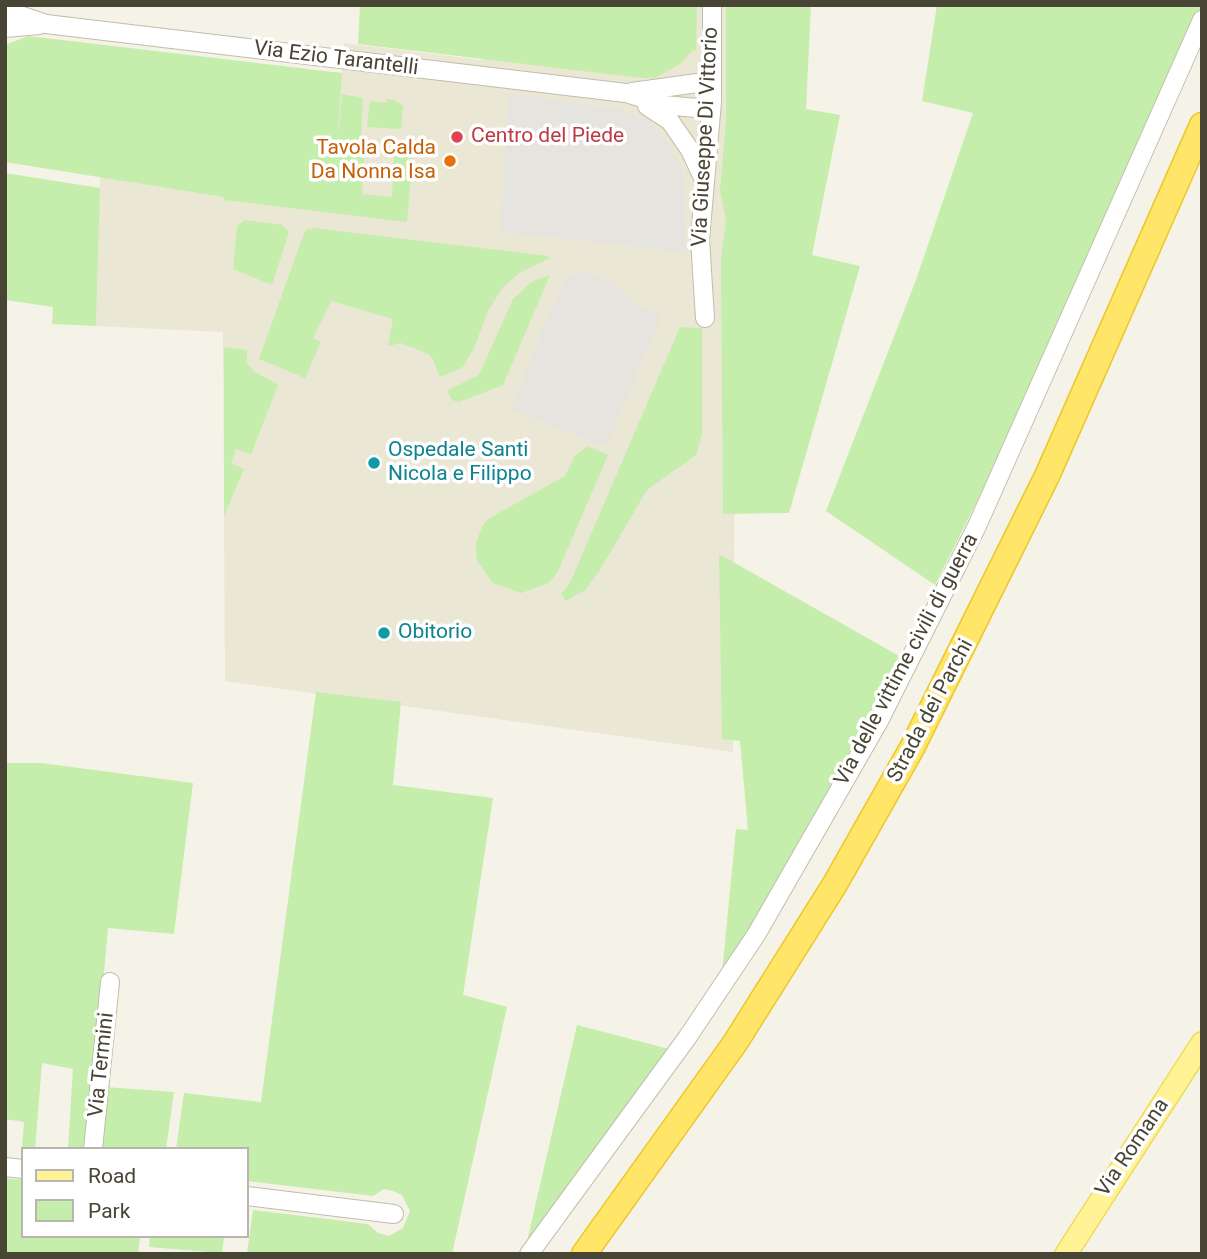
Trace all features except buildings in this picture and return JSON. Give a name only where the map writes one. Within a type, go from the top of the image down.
[{"type":"highway","name":"Strada dei Parchi","points":[[584,1254],[678,1127],[742,1032],[828,895],[906,760],[1028,516],[1202,125]]},
{"type":"highway","name":"Strada dei Parchi","points":[[605,1254],[675,1159],[776,1010],[852,888],[914,780],[1048,513],[1202,167]]},
{"type":"main road","name":"Via Romana","points":[[1066,1254],[1202,1043]]},
{"type":"street","name":"Via Giuseppe Di Vittorio","points":[[705,317],[700,269],[712,102],[712,5]]},
{"type":"street","points":[[5,10],[46,24]]},
{"type":"street","name":"Via delle vittime civili di guerra","points":[[529,1254],[664,1070],[756,935],[878,722],[982,515],[1202,20]]},
{"type":"street","points":[[5,28],[46,24]]},
{"type":"street","name":"Via Ezio Tarantelli","points":[[46,24],[626,93]]},
{"type":"street","points":[[626,93],[712,80]]},
{"type":"street","points":[[626,93],[664,105],[696,108],[712,102]]},
{"type":"street","points":[[626,93],[670,121],[690,150],[705,183]]},
{"type":"street","name":"Via Termini","points":[[93,1147],[110,982]]},
{"type":"street","points":[[248,1196],[394,1214]]},
{"type":"shaded area","points":[[482,5],[737,5],[733,752],[225,681],[223,332],[96,326],[100,177],[223,197],[225,200],[332,212],[344,43],[482,60]]},
{"type":"shaded area","points":[[508,93],[621,110],[650,122],[672,148],[681,168],[686,191],[685,252],[501,232]]},
{"type":"shaded area","points":[[580,271],[608,280],[640,307],[661,316],[606,447],[510,409],[564,280]]},
{"type":"green space","points":[[360,5],[697,5],[696,51],[693,50],[680,64],[655,78],[641,78],[358,44]]},
{"type":"green space","points":[[726,5],[811,5],[806,109],[840,115],[812,255],[860,266],[789,513],[723,514],[721,260],[726,220],[720,191],[726,121]]},
{"type":"green space","points":[[937,5],[1202,5],[1026,404],[935,585],[826,511],[916,280],[973,113],[922,101]]},
{"type":"green space","points":[[28,36],[342,73],[337,148],[342,94],[363,98],[361,138],[356,144],[365,149],[362,194],[392,197],[394,153],[413,154],[407,222],[224,200],[223,197],[5,162],[5,45]]},
{"type":"green space","points":[[386,99],[394,100],[403,106],[401,129],[367,127],[370,101],[386,103]]},
{"type":"green space","points":[[5,173],[100,188],[96,326],[52,324],[53,307],[5,300]]},
{"type":"green space","points":[[245,220],[282,225],[289,232],[272,285],[233,269],[237,226]]},
{"type":"green space","points":[[313,228],[550,258],[519,273],[502,288],[488,311],[474,348],[463,367],[440,377],[433,359],[428,354],[401,343],[388,346],[393,319],[331,301],[313,338],[321,342],[305,378],[259,359],[303,236],[306,230]]},
{"type":"green space","points":[[550,275],[503,385],[459,402],[452,400],[447,391],[479,375],[513,299],[533,281]]},
{"type":"green space","points":[[680,327],[702,328],[702,434],[696,455],[647,490],[598,573],[585,590],[566,601],[561,594],[570,583]]},
{"type":"green space","points":[[224,347],[247,350],[247,363],[255,372],[278,385],[251,454],[236,449],[231,463],[244,469],[224,516]]},
{"type":"green space","points":[[588,446],[608,455],[558,571],[549,583],[521,593],[493,583],[477,561],[476,543],[482,527],[488,519],[565,476],[574,457]]},
{"type":"green space","points":[[719,554],[899,656],[854,747],[763,908],[722,973],[736,829],[748,830],[740,741],[722,739]]},
{"type":"green space","points":[[316,692],[401,702],[393,785],[493,798],[463,995],[507,1007],[452,1254],[247,1254],[253,1210],[368,1224],[378,1233],[389,1236],[403,1228],[410,1211],[402,1195],[384,1189],[373,1196],[248,1181],[248,1147],[176,1147],[184,1093],[261,1102]]},
{"type":"green space","points":[[5,763],[41,763],[193,783],[174,934],[108,928],[88,1147],[68,1147],[73,1069],[42,1063],[35,1147],[22,1147],[24,1122],[5,1119]]},
{"type":"green space","points":[[577,1025],[673,1050],[525,1250]]},
{"type":"green space","points":[[105,1087],[174,1092],[166,1147],[99,1147]]},
{"type":"green space","points":[[5,1178],[21,1180],[21,1238],[140,1238],[138,1254],[5,1254]]},
{"type":"green space","points":[[150,1238],[224,1238],[222,1253],[149,1247]]},
{"type":"place","name":"Centro del Piede","points":[[457,137]]},
{"type":"place","name":"Tavola Calda Da Nonna Isa","points":[[450,161]]},
{"type":"place","name":"Ospedale Santi Nicola e Filippo","points":[[374,463]]},
{"type":"place","name":"Obitorio","points":[[384,633]]}]
